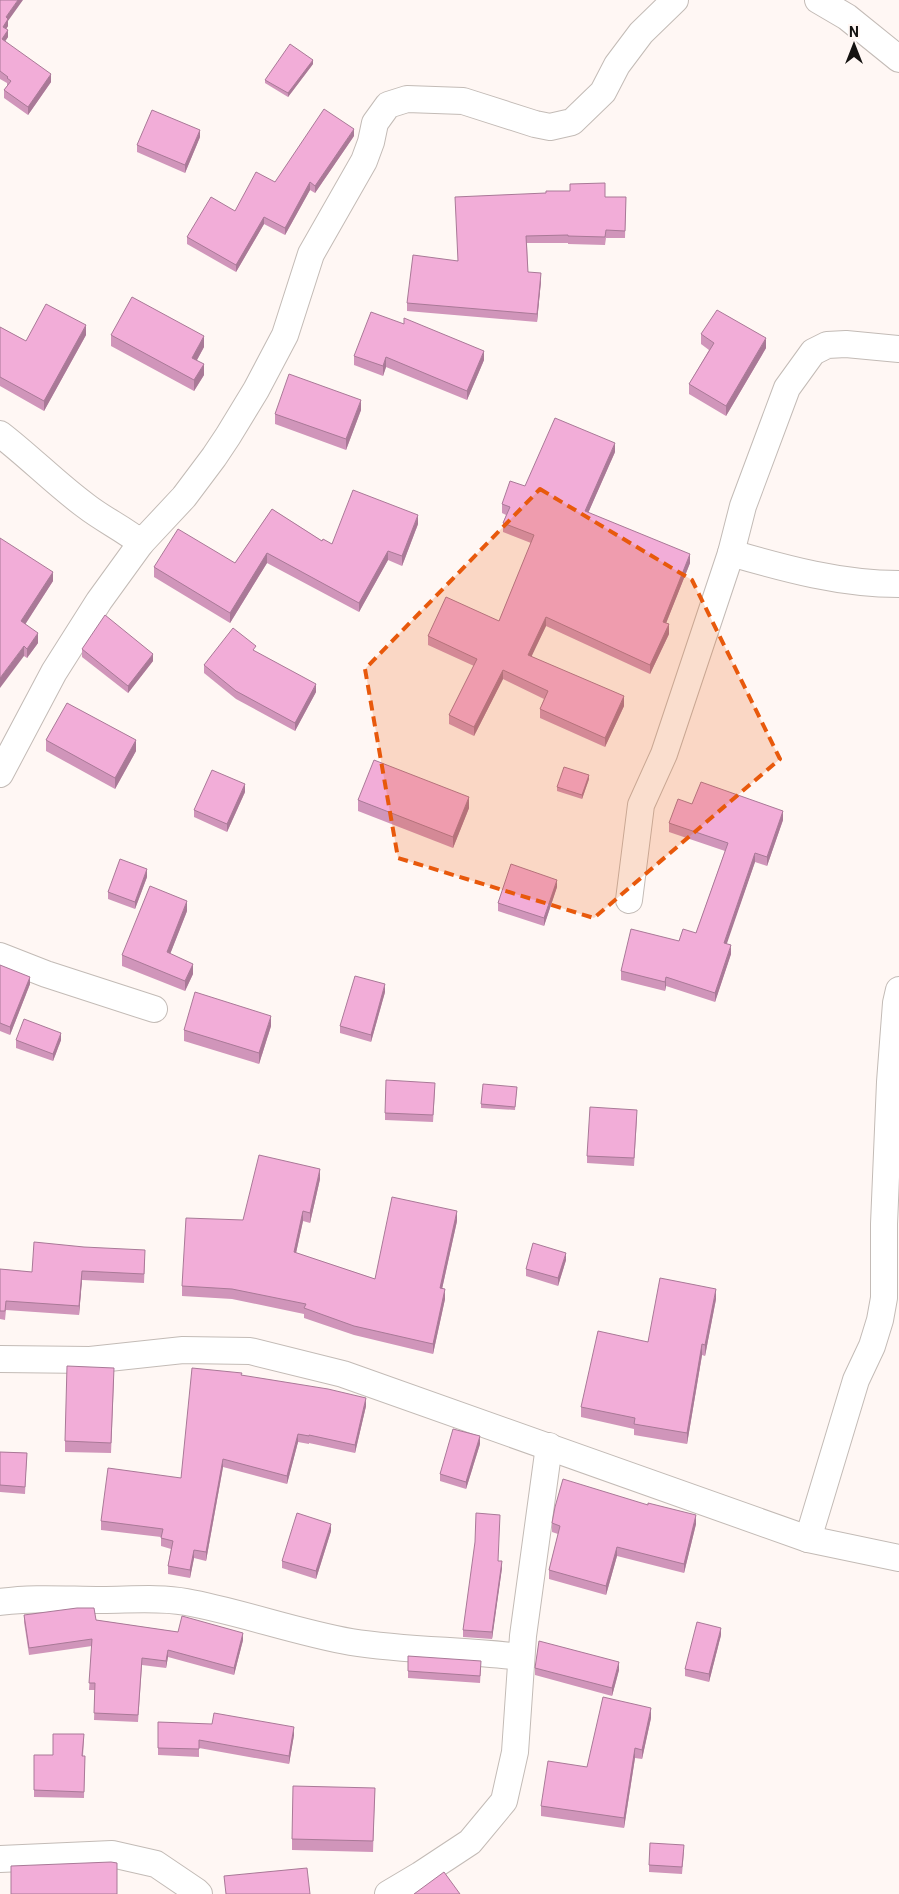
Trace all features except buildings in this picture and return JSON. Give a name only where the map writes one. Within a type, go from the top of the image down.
[{"type":"street","points":[[0,774],[54,672],[99,601],[141,543],[184,497],[214,457],[256,390],[285,335],[312,254],[364,162],[375,123],[388,105],[406,99],[463,101],[550,127],[572,122],[602,92],[617,65],[641,33],[676,0]]},
{"type":"street","points":[[818,0],[847,17],[899,59]]},
{"type":"street","points":[[629,900],[641,805],[670,736],[731,553],[743,506],[786,388],[813,352],[827,345],[846,344],[899,349]]},
{"type":"street","points":[[0,434],[30,457],[87,507],[113,522],[141,543]]},
{"type":"street","points":[[731,553],[792,571],[872,584],[899,584]]},
{"type":"street","points":[[0,956],[46,974],[154,1009]]},
{"type":"street","points":[[808,1540],[856,1380],[872,1346],[884,1298],[883,1250],[891,1072],[896,1003],[899,990]]},
{"type":"street","points":[[0,1359],[90,1360],[183,1350],[250,1352],[343,1374],[808,1540],[899,1558]]},
{"type":"street","points":[[388,1894],[470,1842],[504,1801],[515,1752],[521,1657],[549,1446]]},
{"type":"street","points":[[0,1602],[36,1599],[184,1602],[239,1614],[291,1630],[350,1642],[388,1647],[483,1652],[521,1657]]},
{"type":"street","points":[[0,1859],[112,1854],[156,1864],[199,1894]]},
{"type":"highlighted area","points":[[540,489],[692,580],[780,759],[594,918],[398,858],[365,669]]}]
